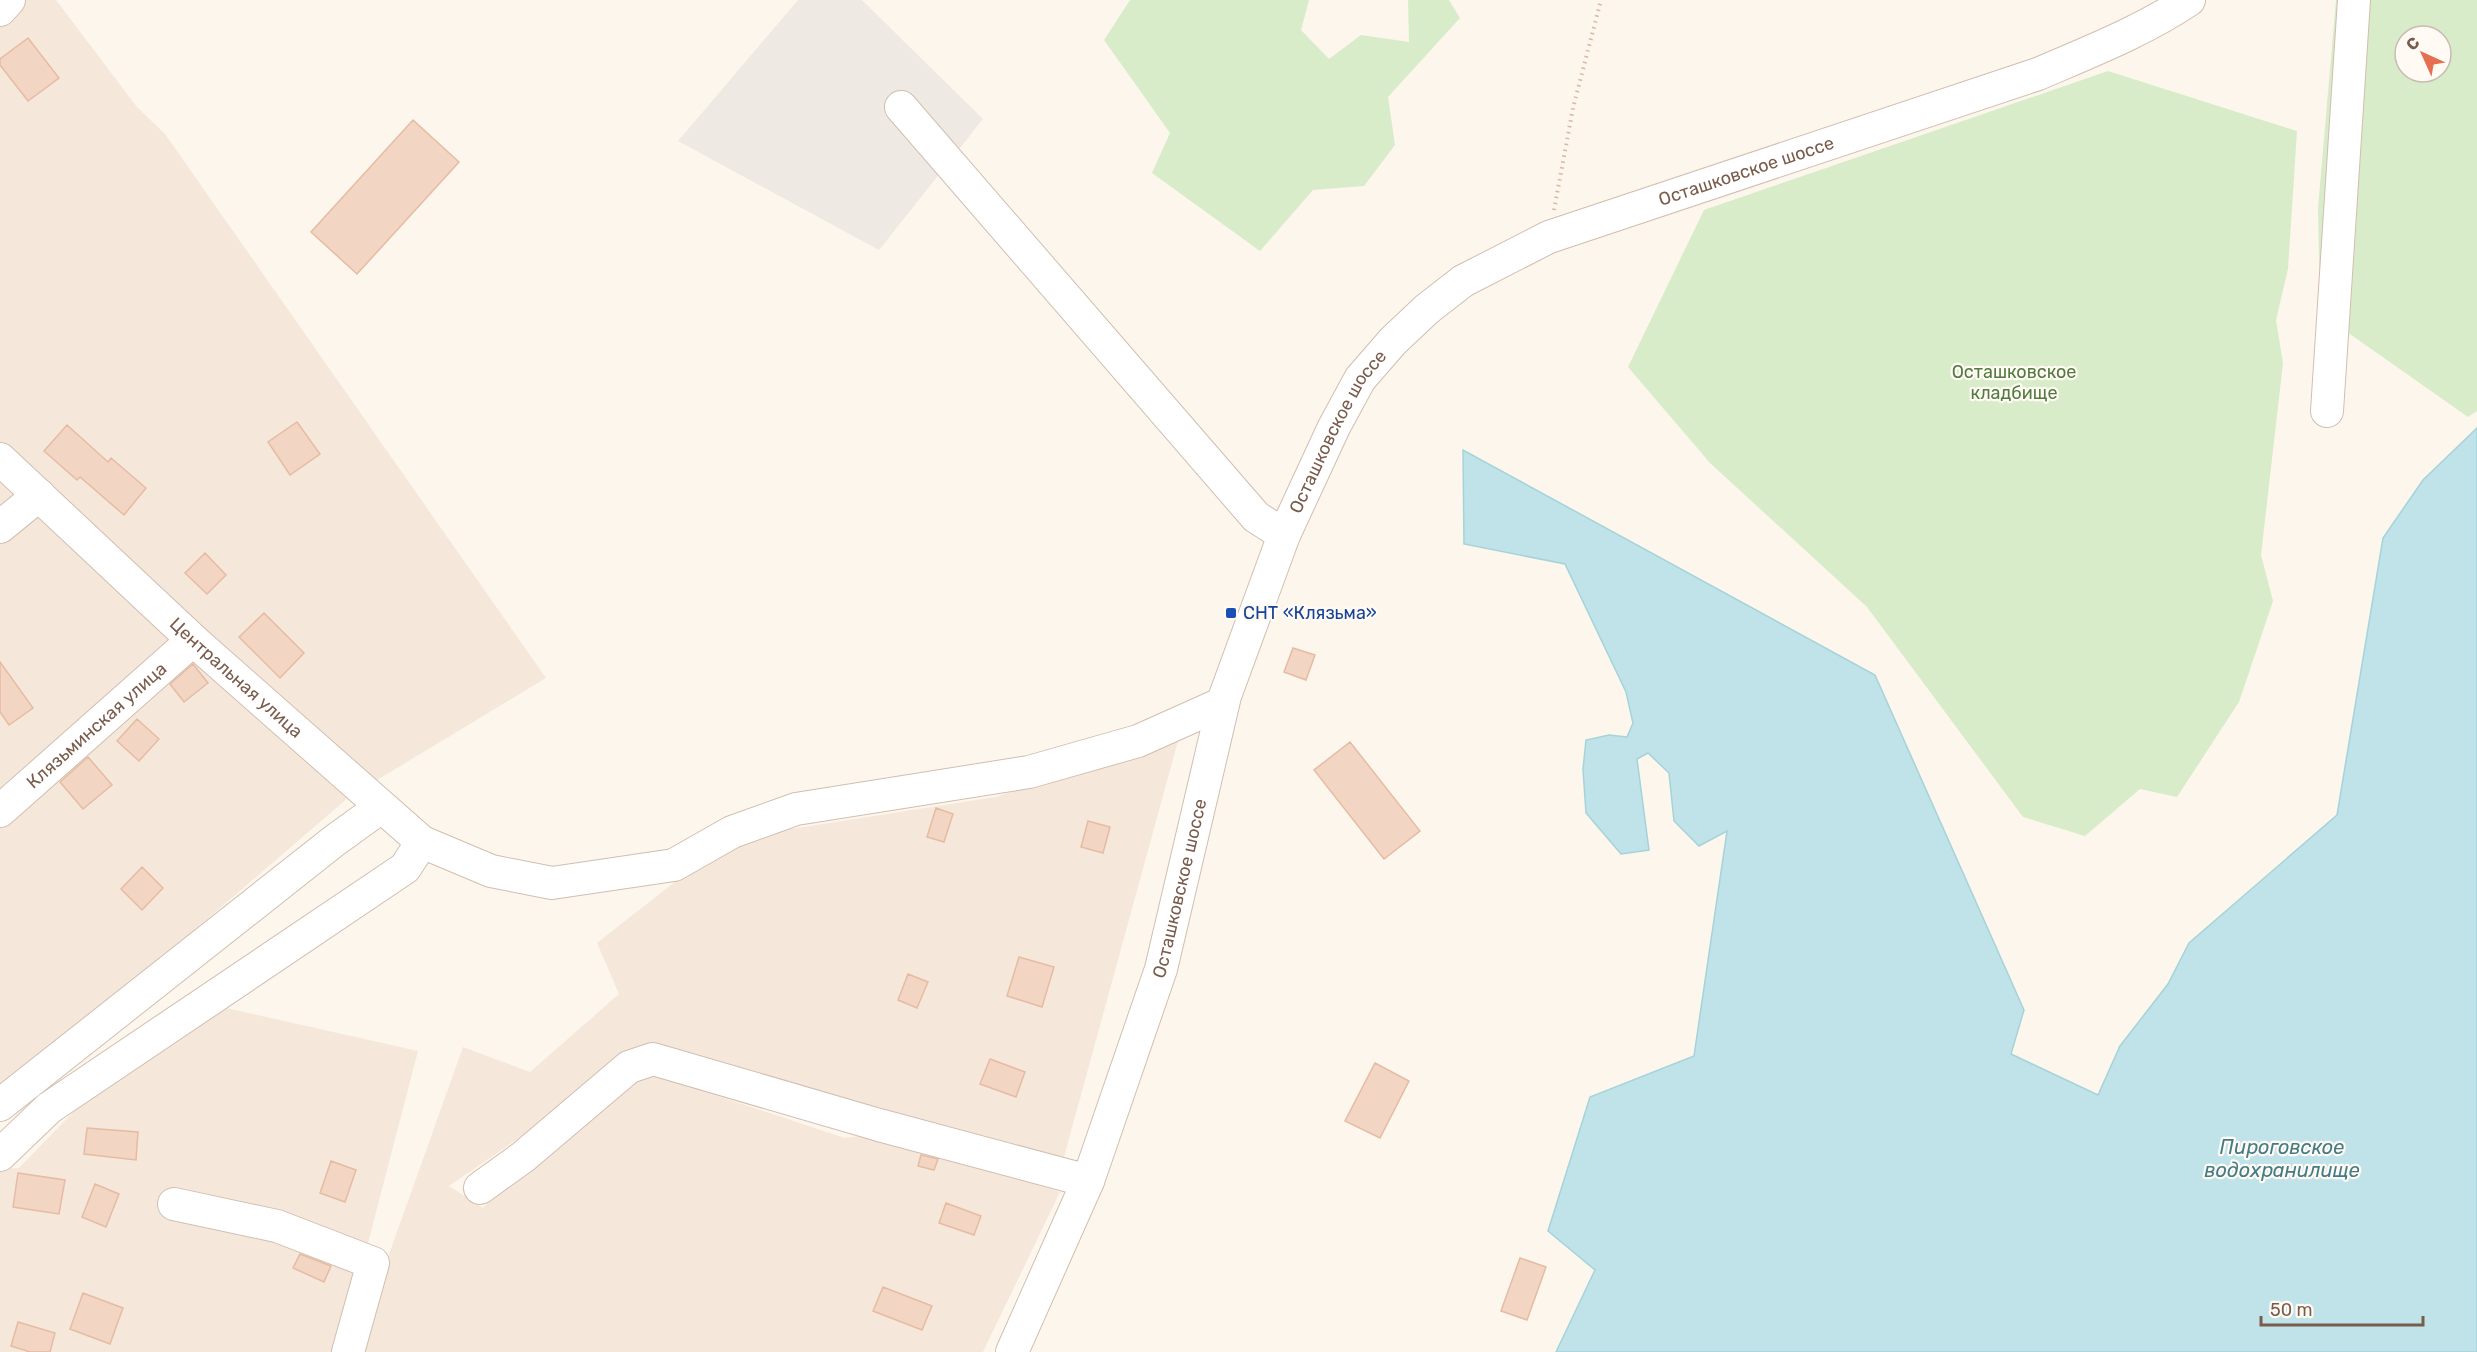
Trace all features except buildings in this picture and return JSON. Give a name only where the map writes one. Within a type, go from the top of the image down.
[{"type":"street","points":[[0,10],[9,0]]},
{"type":"street","name":"Осташковское шоссе","points":[[1012,1352],[1088,1181],[1161,969],[1223,704],[1284,535],[1334,427],[1360,380],[1393,341],[1427,309],[1463,281],[1549,237],[2038,74],[2099,47],[2174,10],[2189,0]]},
{"type":"street","points":[[2327,411],[2354,0]]},
{"type":"street","points":[[901,107],[1256,517],[1284,535]]},
{"type":"street","name":"Центральная улица","points":[[0,459],[193,640],[422,842],[491,871],[552,883],[675,865],[732,832],[796,809],[1029,772],[1138,741],[1223,704]]},
{"type":"street","points":[[0,526],[39,495]]},
{"type":"street","name":"Клязьминская улица","points":[[0,811],[193,640]]},
{"type":"street","points":[[0,1105],[334,841],[381,807]]},
{"type":"street","points":[[0,1155],[49,1108],[405,868],[422,842]]},
{"type":"street","points":[[480,1188],[523,1156],[630,1067],[653,1059],[879,1125],[1088,1181]]},
{"type":"street","points":[[174,1204],[277,1226],[373,1263],[348,1352]]},
{"type":"path","points":[[1549,237],[1573,108],[1601,0]]},
{"type":"shaded area","points":[[0,0],[56,0],[137,107],[165,134],[546,678],[349,797],[0,1097]]},
{"type":"shaded area","points":[[798,0],[862,0],[983,119],[879,250],[678,141]]},
{"type":"shaded area","points":[[1178,741],[1064,1157],[652,1047],[449,1186],[483,1208],[598,1094],[639,1070],[845,1138],[880,1133],[1060,1192],[983,1352],[362,1352],[358,1341],[463,1047],[530,1072],[619,994],[597,943],[681,877],[746,836],[995,797]]},
{"type":"shaded area","points":[[213,1005],[418,1051],[367,1247],[334,1352],[0,1352],[0,1169],[19,1168],[111,1073]]},
{"type":"green space","points":[[1130,0],[1309,0],[1301,30],[1329,59],[1361,35],[1409,42],[1408,0],[1449,0],[1460,18],[1388,97],[1395,145],[1364,186],[1313,190],[1260,251],[1152,173],[1170,133],[1104,40]]},
{"type":"green space","points":[[2336,0],[2477,0],[2477,411],[2468,417],[2320,313],[2318,208]]},
{"type":"green space","name":"Осташковское кладбище","points":[[2108,71],[2297,131],[2288,269],[2276,320],[2283,363],[2261,555],[2273,601],[2239,702],[2177,797],[2140,789],[2085,836],[2023,817],[1867,607],[1710,463],[1628,367],[1704,210]]},
{"type":"water","name":"Пироговское водохранилище","points":[[2477,428],[2477,1352],[1556,1352],[1595,1270],[1548,1231],[1590,1097],[1694,1056],[1727,831],[1699,846],[1674,821],[1669,773],[1648,753],[1637,759],[1649,850],[1621,854],[1586,813],[1583,769],[1586,740],[1609,735],[1627,737],[1633,723],[1626,692],[1565,564],[1464,544],[1463,450],[1875,675],[2024,1010],[2011,1054],[2098,1095],[2120,1046],[2168,984],[2189,943],[2337,815],[2383,538],[2423,480]]},
{"type":"place","name":"СНТ «Клязьма»","points":[[1231,613]]}]
